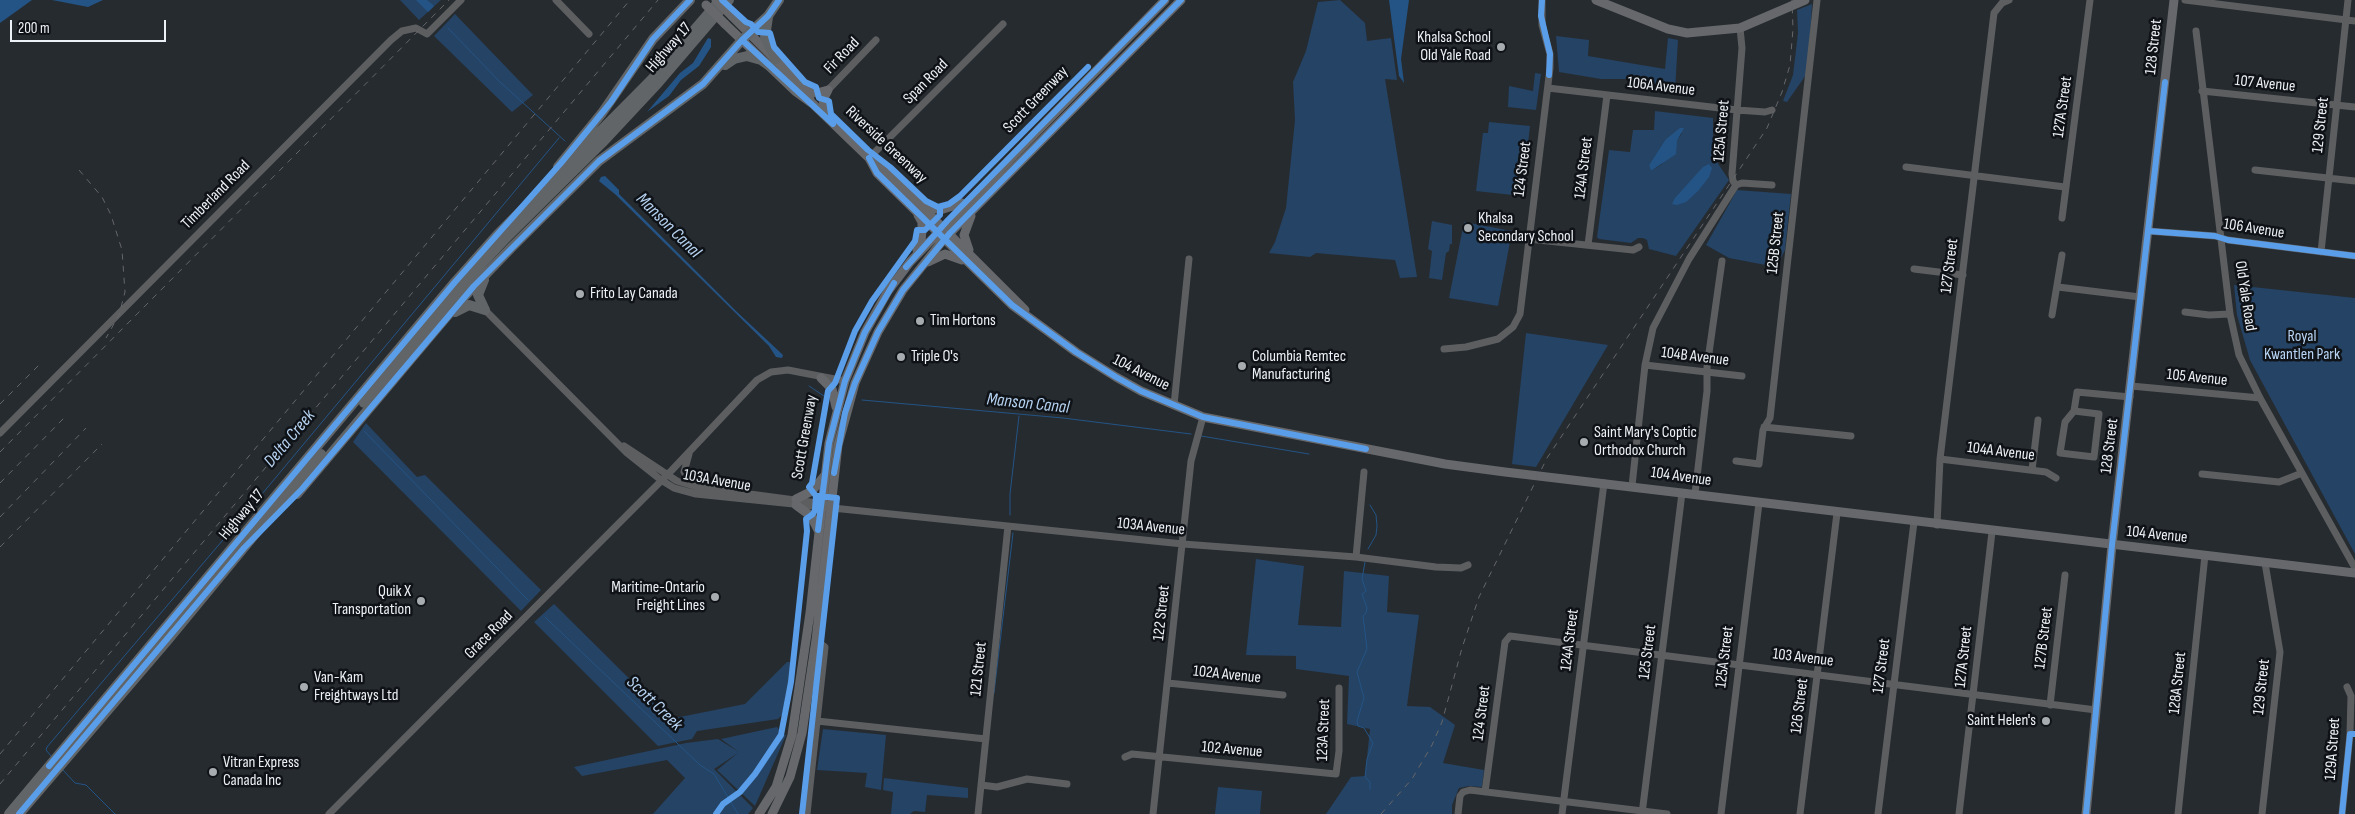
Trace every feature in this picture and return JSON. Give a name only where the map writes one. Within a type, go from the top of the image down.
[{"type":"highway","points":[[497,235],[602,113],[644,52],[672,18],[690,0]]},
{"type":"highway","name":"Highway 17","points":[[8,814],[455,282],[497,235],[652,79],[718,0]]},
{"type":"highway","name":"Highway 17","points":[[18,814],[244,548],[460,287],[504,240],[602,143],[658,83],[729,0]]},
{"type":"highway","points":[[712,75],[768,16],[779,0]]},
{"type":"highway","points":[[672,18],[677,4]]},
{"type":"highway","points":[[768,16],[765,37],[774,63]]},
{"type":"highway","points":[[244,548],[302,489],[446,319],[492,268],[599,161],[631,135],[692,93],[730,61],[742,56],[774,63]]},
{"type":"highway","points":[[486,310],[478,298],[478,292],[492,268]]},
{"type":"highway","points":[[446,319],[465,305],[476,306],[486,310]]},
{"type":"main road","points":[[718,0],[732,16],[746,37]]},
{"type":"main road","points":[[772,814],[790,777],[805,718],[816,640],[826,472],[834,444],[844,422],[855,383],[875,337],[899,296],[970,198],[1165,0]]},
{"type":"main road","points":[[910,262],[976,207],[1181,0]]},
{"type":"main road","points":[[1596,0],[1677,32],[1720,32],[1740,28],[1805,0]]},
{"type":"main road","name":"128 Street","points":[[2086,814],[2112,545],[2174,0]]},
{"type":"main road","points":[[703,2],[725,24],[746,37],[801,85],[816,93],[828,90]]},
{"type":"main road","points":[[774,63],[795,90],[813,104]]},
{"type":"main road","points":[[801,85],[813,104]]},
{"type":"main road","points":[[828,90],[823,100],[828,120]]},
{"type":"main road","name":"104 Avenue","points":[[813,104],[869,158],[883,168],[943,233],[1017,300],[1032,318],[1076,352],[1116,377],[1203,417],[1445,464],[1992,532],[2355,573]]},
{"type":"main road","points":[[836,411],[845,382],[865,332],[888,291],[910,262],[921,242],[922,222],[918,207],[940,210],[955,206],[970,198]]},
{"type":"main road","points":[[920,268],[945,254],[970,259],[964,235],[966,225],[976,207]]},
{"type":"main road","points":[[759,814],[776,787],[792,735],[806,638],[818,530],[834,444],[835,395],[821,378]]},
{"type":"main road","points":[[844,422],[842,411],[850,387],[845,382]]},
{"type":"main road","points":[[818,530],[810,516],[796,502],[812,491],[826,472]]},
{"type":"street","name":"Timberland Road","points":[[0,433],[391,40],[402,31],[416,28],[427,34],[461,0]]},
{"type":"street","points":[[556,0],[589,34]]},
{"type":"street","name":"124 Street","points":[[1444,349],[1498,339],[1513,327],[1522,307],[1550,60],[1542,25],[1542,0]]},
{"type":"street","name":"125B Street","points":[[1736,461],[1758,464],[1764,427],[1770,418],[1817,0]]},
{"type":"street","name":"127 Street","points":[[1937,525],[1940,459],[1996,10],[2002,3],[2009,0]]},
{"type":"street","name":"127A Street","points":[[2062,218],[2090,0]]},
{"type":"street","points":[[2185,0],[2355,20]]},
{"type":"street","name":"129 Street","points":[[2322,252],[2348,0]]},
{"type":"street","name":"Span Road","points":[[869,158],[1003,24]]},
{"type":"street","name":"125A Street","points":[[1645,365],[1658,318],[1709,226],[1736,185],[1732,174],[1742,48],[1740,28]]},
{"type":"street","name":"Old Yale Road","points":[[2196,32],[2230,314],[2239,355],[2260,398],[2355,568]]},
{"type":"street","name":"Fir Road","points":[[828,90],[876,40]]},
{"type":"street","name":"106A Avenue","points":[[1548,88],[1737,110],[1766,112],[1772,110]]},
{"type":"street","name":"107 Avenue","points":[[2202,91],[2355,108]]},
{"type":"street","name":"124A Street","points":[[1588,245],[1606,95]]},
{"type":"street","points":[[1906,167],[1975,174],[2066,187]]},
{"type":"street","points":[[2255,170],[2355,181]]},
{"type":"street","points":[[1736,185],[1742,183],[1772,185]]},
{"type":"street","name":"106 Avenue","points":[[2148,231],[2221,238],[2355,256]]},
{"type":"street","points":[[1529,238],[1633,250],[1640,247]]},
{"type":"street","points":[[2052,315],[2062,255]]},
{"type":"street","points":[[1174,405],[1189,259]]},
{"type":"street","points":[[1695,494],[1707,390],[1707,372],[1722,262]]},
{"type":"street","points":[[1914,270],[1962,275]]},
{"type":"street","points":[[2058,287],[2140,296]]},
{"type":"street","name":"103A Avenue","points":[[486,310],[627,453],[664,478],[674,488],[712,498],[796,502]]},
{"type":"street","points":[[2185,312],[2209,315],[2230,314]]},
{"type":"street","points":[[1632,486],[1645,365]]},
{"type":"street","name":"104B Avenue","points":[[1645,365],[1742,376]]},
{"type":"street","points":[[697,487],[689,481],[684,472],[690,451],[757,380],[764,376],[788,370],[845,382]]},
{"type":"street","name":"105 Avenue","points":[[2131,386],[2260,398]]},
{"type":"street","points":[[2074,411],[2099,414],[2094,457],[2060,453],[2064,422],[2074,411],[2077,392],[2130,397]]},
{"type":"street","name":"122 Street","points":[[1152,814],[1192,453],[1203,417]]},
{"type":"street","points":[[2032,470],[2038,420]]},
{"type":"street","points":[[1764,427],[1851,436]]},
{"type":"street","name":"Grace Road","points":[[330,814],[690,451]]},
{"type":"street","name":"104A Avenue","points":[[1940,459],[2046,472],[2056,478]]},
{"type":"street","points":[[1356,557],[1364,472]]},
{"type":"street","points":[[2202,474],[2279,482],[2302,474]]},
{"type":"street","name":"103A Avenue","points":[[664,478],[697,487],[796,502],[1008,526],[1182,544],[1356,557],[1436,566],[1461,568],[1468,565]]},
{"type":"street","name":"124A Street","points":[[1562,814],[1604,483]]},
{"type":"street","name":"125 Street","points":[[1642,812],[1682,493]]},
{"type":"street","name":"125A Street","points":[[1721,814],[1759,503]]},
{"type":"street","name":"126 Street","points":[[1800,814],[1837,513]]},
{"type":"street","name":"127 Street","points":[[1878,814],[1914,522]]},
{"type":"street","name":"121 Street","points":[[978,814],[1008,526]]},
{"type":"street","name":"127A Street","points":[[1959,814],[1992,532]]},
{"type":"street","name":"128A Street","points":[[2178,814],[2205,555]]},
{"type":"street","name":"129 Street","points":[[2262,814],[2280,652],[2265,563]]},
{"type":"street","name":"127B Street","points":[[2050,705],[2066,575]]},
{"type":"street","name":"103 Avenue","points":[[1507,638],[1510,636],[1583,644],[2096,710]]},
{"type":"street","name":"124 Street","points":[[1485,792],[1507,638]]},
{"type":"street","points":[[807,814],[825,647],[816,640]]},
{"type":"street","name":"102A Avenue","points":[[1168,683],[1283,695]]},
{"type":"street","name":"129A Street","points":[[2342,814],[2353,734],[2351,696],[2347,687]]},
{"type":"street","name":"123A Street","points":[[1336,774],[1339,751],[1339,688]]},
{"type":"street","points":[[817,721],[986,739]]},
{"type":"street","name":"102 Avenue","points":[[1125,757],[1132,754],[1336,774]]},
{"type":"street","points":[[981,785],[997,787],[1027,779],[1067,784]]},
{"type":"street","points":[[1458,814],[1459,798],[1463,792],[1470,790],[1667,814]]},
{"type":"green space","points":[[400,0],[441,0],[419,20]]},
{"type":"green space","points":[[1340,0],[1365,23],[1367,41],[1391,38],[1397,80],[1385,79],[1417,277],[1400,278],[1395,260],[1316,253],[1310,257],[1269,253],[1275,242],[1286,208],[1295,120],[1293,82],[1306,51],[1318,2]]},
{"type":"green space","points":[[1812,4],[1808,72],[1787,102],[1783,101],[1793,75],[1798,33],[1797,10]]},
{"type":"green space","points":[[455,14],[533,95],[512,112],[434,36]]},
{"type":"green space","points":[[1556,36],[1589,40],[1588,56],[1665,69],[1668,38],[1678,40],[1675,91],[1628,79],[1601,79],[1559,72]]},
{"type":"green space","points":[[1535,73],[1541,74],[1536,110],[1508,107],[1509,86],[1533,91]]},
{"type":"green space","points":[[1655,111],[1713,118],[1713,156],[1729,180],[1676,256],[1649,249],[1647,240],[1643,238],[1638,238],[1631,243],[1599,239],[1597,237],[1609,150],[1630,152],[1633,130],[1654,130]],"holes":[[[1682,133],[1662,164],[1651,171],[1649,165],[1665,140]]]},
{"type":"green space","points":[[1489,122],[1530,126],[1522,196],[1476,191],[1483,133],[1488,133]]},
{"type":"green space","points":[[1737,190],[1791,194],[1785,250],[1776,267],[1729,258],[1706,245]]},
{"type":"green space","points":[[1432,221],[1452,225],[1452,244],[1450,244],[1449,251],[1446,253],[1442,280],[1429,278],[1432,251],[1428,249]]},
{"type":"green space","points":[[1464,222],[1512,231],[1498,306],[1449,298]]},
{"type":"green space","name":"Royal Kwantlen Park","points":[[2234,285],[2355,298],[2355,554],[2250,360],[2237,315]]},
{"type":"green space","points":[[1526,333],[1608,345],[1536,467],[1512,464]]},
{"type":"green space","points":[[366,423],[417,477],[425,475],[541,590],[521,611],[353,442]]},
{"type":"green space","points":[[1256,559],[1304,566],[1298,625],[1341,627],[1344,571],[1389,576],[1387,612],[1419,615],[1407,706],[1430,707],[1455,725],[1443,763],[1484,770],[1482,787],[1469,786],[1459,788],[1452,805],[1452,814],[1326,814],[1351,777],[1365,776],[1370,729],[1347,724],[1349,676],[1296,669],[1296,656],[1246,655]]},
{"type":"green space","points":[[554,604],[670,719],[745,704],[787,662],[792,662],[782,715],[778,719],[697,731],[692,739],[658,746],[534,622]]},
{"type":"green space","points":[[777,727],[780,731],[779,734],[786,735],[755,806],[717,770],[738,753],[714,769],[753,808],[748,814],[653,814],[685,778],[667,760],[582,776],[574,767],[686,743],[718,739],[739,752],[721,739]]},
{"type":"green space","points":[[823,729],[886,735],[881,790],[865,787],[867,773],[817,770]]},
{"type":"green space","points":[[884,778],[968,788],[968,798],[927,795],[925,812],[914,811],[910,814],[891,814],[893,792],[883,790]]},
{"type":"green space","points":[[1218,787],[1262,791],[1260,814],[1215,814]]},
{"type":"shaded area","points":[[0,0],[32,0],[0,23]]},
{"type":"shaded area","points":[[52,0],[103,0],[88,7]]},
{"type":"shaded area","points":[[416,0],[427,0],[434,6],[428,12]]},
{"type":"shaded area","points":[[1389,0],[1409,0],[1401,59],[1404,83],[1399,76]]},
{"type":"shaded area","points":[[708,38],[711,39],[711,47],[699,66],[681,80],[669,96],[647,112],[680,73],[693,63]]},
{"type":"shaded area","points":[[1680,128],[1684,128],[1677,141],[1676,154],[1651,171],[1649,165],[1665,140]]},
{"type":"shaded area","points":[[1709,164],[1712,168],[1709,177],[1698,191],[1686,202],[1677,205],[1672,204],[1675,198],[1703,167]]},
{"type":"shaded area","points":[[605,176],[619,190],[619,194],[737,312],[783,355],[782,358],[776,357],[769,346],[616,195],[599,181],[601,177]]},
{"type":"waterway","name":"Manson Canal","points":[[448,28],[500,82],[565,141]]},
{"type":"waterway","name":"Delta Creek","points":[[51,756],[46,750],[47,747],[262,494],[559,138]]},
{"type":"waterway","name":"Manson Canal","points":[[809,386],[824,396]]},
{"type":"waterway","name":"Manson Canal","points":[[862,400],[1063,418],[1191,434]]},
{"type":"waterway","points":[[1010,515],[1010,494],[1019,416]]},
{"type":"waterway","name":"Scott Creek","points":[[364,431],[528,600]]},
{"type":"waterway","name":"Manson Canal","points":[[1201,436],[1309,454]]},
{"type":"waterway","points":[[1368,549],[1376,535],[1377,526],[1376,515],[1370,505]]},
{"type":"waterway","points":[[994,693],[1013,533]]},
{"type":"waterway","points":[[1365,562],[1362,579],[1366,591],[1362,594],[1367,608],[1363,616],[1367,649],[1357,672],[1364,698],[1357,721],[1358,726],[1364,728],[1373,743],[1367,759],[1365,777],[1370,782],[1370,789]]},
{"type":"waterway","name":"Scott Creek","points":[[545,617],[700,765],[714,774],[738,814]]},
{"type":"waterway","name":"Delta Creek","points":[[63,770],[75,783],[86,785],[115,814]]},
{"type":"railway","points":[[0,452],[449,0]]},
{"type":"railway","points":[[0,754],[630,0]]},
{"type":"railway","points":[[0,784],[658,0]]},
{"type":"railway","points":[[1381,814],[1412,779],[1432,745],[1442,722],[1462,648],[1479,597],[1547,458],[1767,128],[1782,92],[1790,65],[1793,29],[1792,0]]},
{"type":"railway","points":[[79,170],[102,197],[111,215],[122,250],[125,292],[119,315],[106,338]]},
{"type":"railway","points":[[0,404],[39,365]]},
{"type":"railway","points":[[0,483],[64,418]]},
{"type":"railway","points":[[0,517],[86,428]]},
{"type":"railway","points":[[0,547],[102,444]]},
{"type":"cycle path","points":[[49,766],[455,282],[561,163],[611,102],[653,39],[690,0]]},
{"type":"cycle path","name":"Scott Greenway","points":[[722,0],[758,32],[770,33],[774,47],[805,82],[816,87],[819,98],[829,101],[831,114],[868,150],[890,167],[926,201],[938,207],[949,204],[960,196],[1088,67]]},
{"type":"cycle path","points":[[19,814],[244,548],[302,489],[474,286],[599,161],[703,84],[742,40],[768,16],[779,0]]},
{"type":"cycle path","points":[[906,267],[948,220],[1165,0]]},
{"type":"cycle path","points":[[834,473],[845,413],[855,383],[878,332],[903,290],[950,233],[1181,0]]},
{"type":"cycle path","points":[[1542,0],[1541,16],[1550,54],[1549,75]]},
{"type":"cycle path","points":[[742,40],[833,124]]},
{"type":"cycle path","points":[[2086,814],[2112,545],[2165,82]]},
{"type":"cycle path","points":[[869,158],[877,173],[1012,305],[1076,352],[1116,377],[1141,391],[1203,417],[1366,449]]},
{"type":"cycle path","name":"Scott Greenway","points":[[716,814],[723,804],[740,792],[755,774],[781,735],[791,682],[807,531],[806,519],[815,510],[816,496],[809,487],[812,483],[828,391],[835,383],[855,331],[872,301],[915,241],[917,230],[925,230],[940,215],[940,207]]},
{"type":"cycle path","points":[[2148,231],[2215,236],[2228,240],[2355,256]]},
{"type":"cycle path","points":[[818,530],[829,443],[845,381],[865,332],[894,283]]},
{"type":"cycle path","points":[[802,814],[837,498],[818,496]]},
{"type":"cycle path","points":[[2342,814],[2350,734],[2355,734]]},
{"type":"place","name":"Khalsa School Old Yale Road","points":[[1501,47]]},
{"type":"place","name":"Khalsa Secondary School","points":[[1468,228]]},
{"type":"place","name":"Frito Lay Canada","points":[[580,294]]},
{"type":"place","name":"Tim Hortons","points":[[920,321]]},
{"type":"place","name":"Triple O's","points":[[901,357]]},
{"type":"place","name":"Columbia Remtec Manufacturing","points":[[1242,366]]},
{"type":"place","name":"Saint Mary's Coptic Orthodox Church","points":[[1584,442]]},
{"type":"place","name":"Maritime-Ontario Freight Lines","points":[[715,597]]},
{"type":"place","name":"Quik X Transportation","points":[[421,601]]},
{"type":"place","name":"Van-Kam Freightways Ltd","points":[[304,687]]},
{"type":"place","name":"Saint Helen's","points":[[2046,721]]},
{"type":"place","name":"Vitran Express Canada Inc","points":[[213,772]]}]
